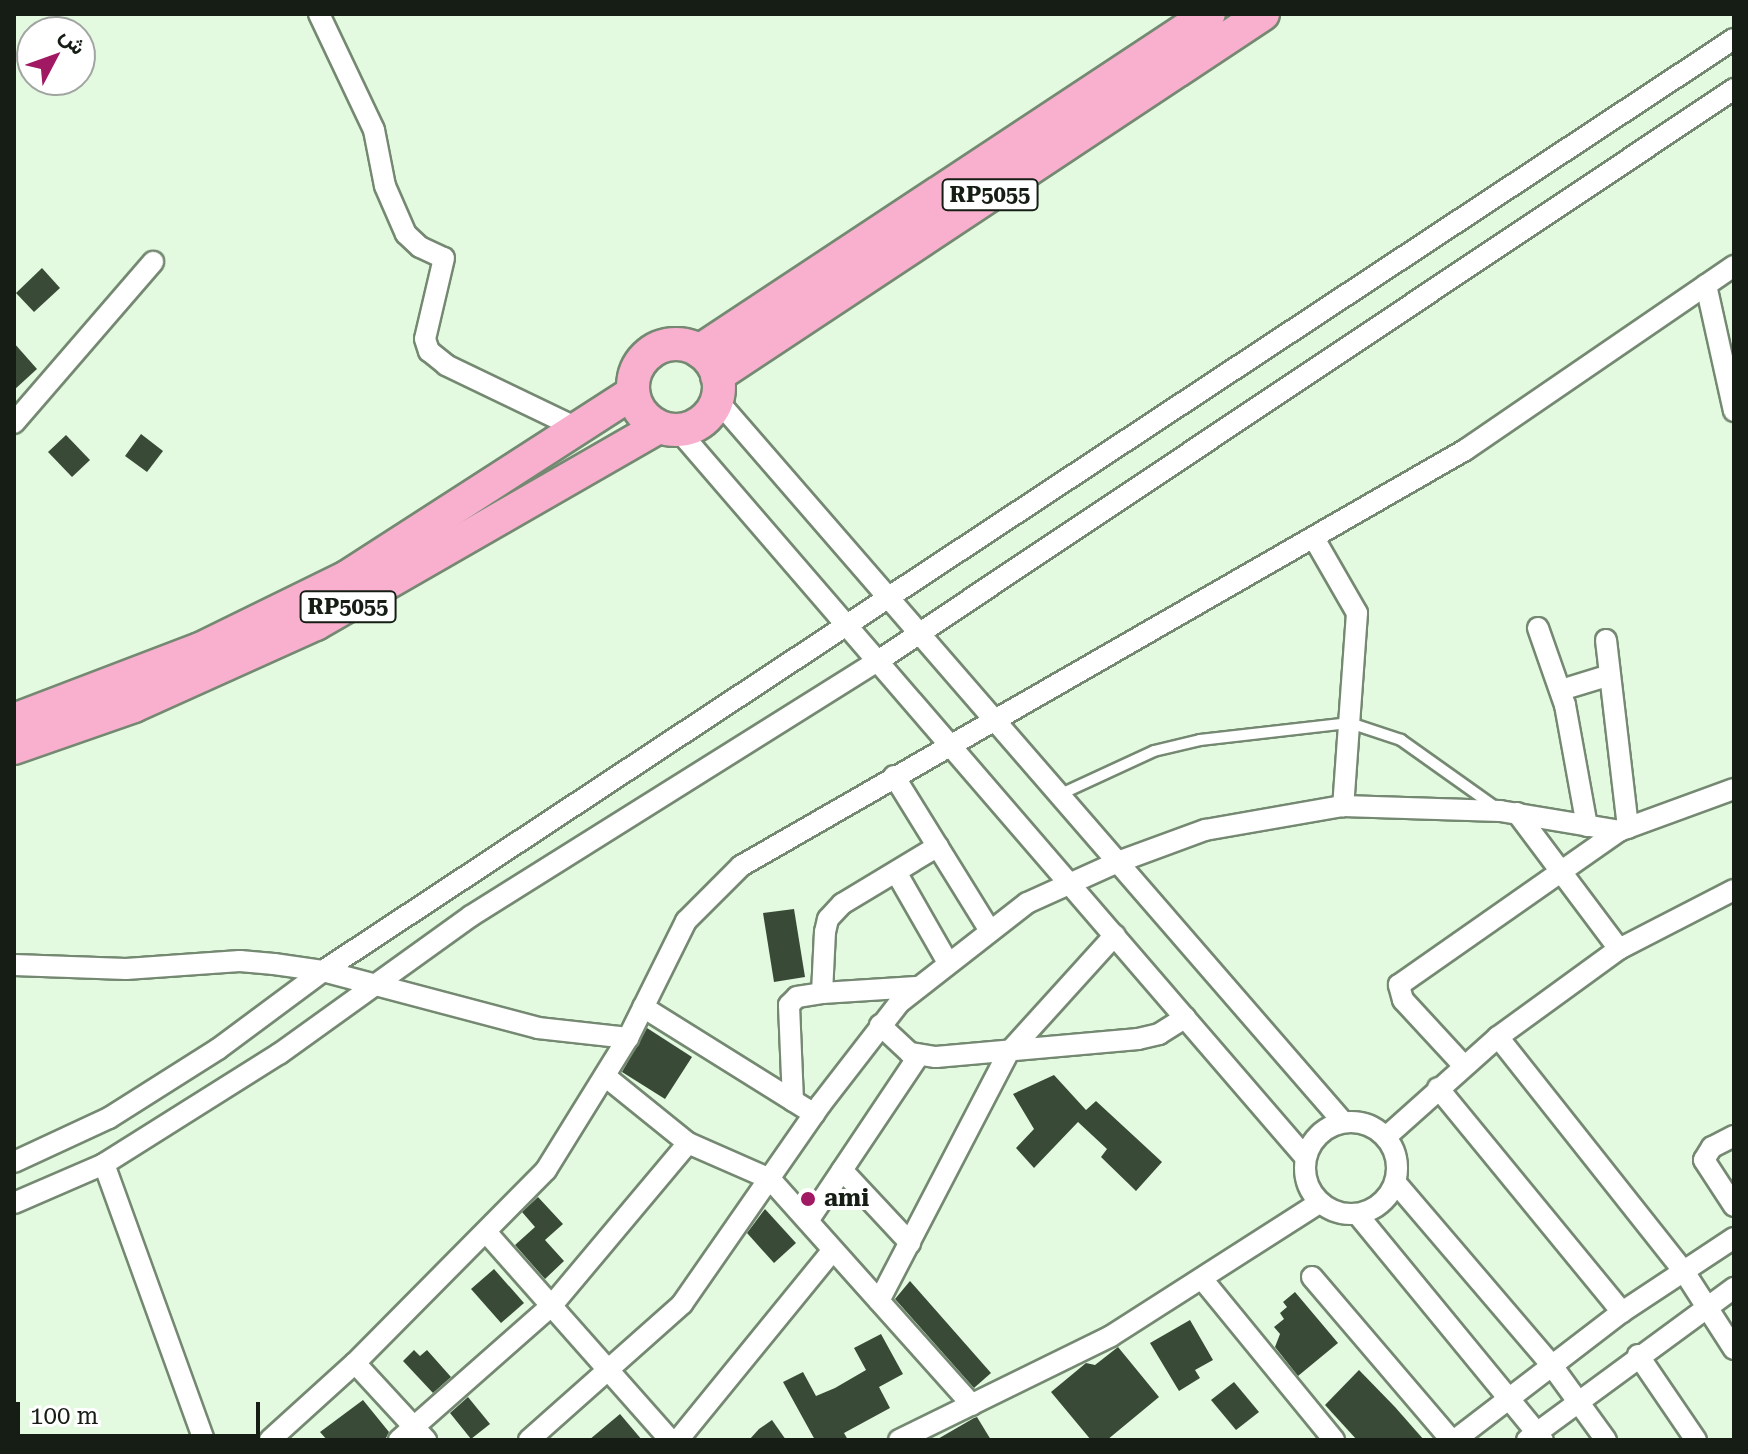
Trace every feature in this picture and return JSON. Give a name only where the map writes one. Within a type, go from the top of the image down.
[{"type":"highway","name":"RP5055","points":[[14,748],[134,706],[316,624],[669,429],[703,421],[711,376],[1209,14]]},
{"type":"highway","name":"RP5055","points":[[711,376],[1263,14]]},
{"type":"highway","points":[[669,429],[646,419],[633,393],[636,369],[652,351],[676,344],[711,376]]},
{"type":"highway","name":"RP5055","points":[[14,720],[263,621],[409,540],[633,393]]},
{"type":"street","points":[[319,14],[374,130],[385,186],[406,234],[423,249],[444,258],[425,339],[429,351],[446,365],[579,429]]},
{"type":"street","points":[[14,1162],[109,1118],[218,1049],[323,971],[1734,39]]},
{"type":"street","points":[[14,1203],[104,1164],[279,1054],[525,880],[878,661],[1734,89]]},
{"type":"street","points":[[14,423],[153,262]]},
{"type":"street","points":[[270,1440],[355,1363],[546,1170],[628,1038],[686,921],[716,886],[762,852],[948,744],[1315,540],[1465,450],[1734,266]]},
{"type":"street","points":[[1706,285],[1734,411]]},
{"type":"street","points":[[711,376],[889,596],[1343,1122]]},
{"type":"street","points":[[669,429],[850,624],[948,744],[1305,1157]]},
{"type":"street","points":[[1315,540],[1357,613],[1343,806]]},
{"type":"street","points":[[1538,628],[1561,690],[1587,826]]},
{"type":"street","points":[[1606,640],[1624,830]]},
{"type":"street","points":[[1561,690],[1610,675]]},
{"type":"street","points":[[894,776],[989,929]]},
{"type":"street","points":[[1464,1066],[1403,1000],[1399,985],[1560,871],[1624,830],[1734,789]]},
{"type":"street","points":[[529,1440],[682,1304],[880,1025],[916,987],[947,961],[1027,903],[1118,862],[1229,824],[1343,806],[1509,812],[1624,830]]},
{"type":"street","points":[[1509,812],[1560,871],[1619,949]]},
{"type":"street","points":[[822,993],[828,919],[842,904],[938,846]]},
{"type":"street","points":[[896,872],[947,961]]},
{"type":"street","points":[[1386,1137],[1498,1037],[1619,949],[1734,890]]},
{"type":"street","points":[[879,1301],[1008,1053],[1115,935]]},
{"type":"street","points":[[14,965],[126,969],[240,961],[323,971],[538,1028],[628,1038]]},
{"type":"street","points":[[793,1101],[789,1005],[797,997],[916,987]]},
{"type":"street","points":[[643,1007],[814,1114]]},
{"type":"street","points":[[880,1025],[919,1055],[1008,1053],[1152,1037],[1185,1018]]},
{"type":"street","points":[[1498,1037],[1683,1270],[1734,1349]]},
{"type":"street","points":[[808,1221],[919,1055]]},
{"type":"street","points":[[605,1076],[688,1143],[770,1179],[972,1405]]},
{"type":"street","points":[[1438,1088],[1622,1312]]},
{"type":"street","points":[[1343,1122],[1359,1122],[1386,1137],[1397,1159],[1396,1183],[1382,1205],[1358,1215],[1330,1211],[1319,1203],[1306,1182],[1305,1157],[1319,1134],[1343,1122]]},
{"type":"street","points":[[1734,1136],[1712,1147],[1704,1160],[1734,1206]]},
{"type":"street","points":[[399,1440],[421,1433],[553,1304],[688,1143]]},
{"type":"street","points":[[104,1164],[204,1440]]},
{"type":"street","points":[[842,1170],[910,1243]]},
{"type":"street","points":[[1396,1183],[1550,1363],[1606,1440]]},
{"type":"street","points":[[899,1440],[1111,1336],[1319,1203]]},
{"type":"street","points":[[1358,1215],[1508,1395],[1536,1437],[1578,1400],[1734,1288]]},
{"type":"street","points":[[487,1233],[553,1304],[670,1440]]},
{"type":"street","points":[[1312,1277],[1453,1440],[1550,1363],[1734,1238]]},
{"type":"street","points":[[678,1440],[833,1250]]},
{"type":"street","points":[[1203,1280],[1334,1440]]},
{"type":"street","points":[[1638,1355],[1696,1440]]},
{"type":"street","points":[[355,1363],[421,1433]]},
{"type":"lane","points":[[1061,794],[1154,751],[1200,740],[1350,723],[1401,740],[1509,812]]},
{"type":"building","points":[[42,268],[60,288],[34,312],[16,293]]},
{"type":"building","points":[[14,343],[37,369],[14,390]]},
{"type":"building","points":[[141,434],[163,451],[147,472],[125,456]]},
{"type":"building","points":[[66,435],[90,460],[72,477],[48,452]]},
{"type":"building","points":[[794,909],[805,977],[774,982],[763,913]]},
{"type":"building","points":[[647,1028],[692,1057],[665,1099],[622,1072]]},
{"type":"building","points":[[1054,1075],[1086,1110],[1096,1101],[1162,1162],[1136,1191],[1101,1157],[1107,1149],[1078,1122],[1034,1168],[1016,1148],[1034,1129],[1013,1094]]},
{"type":"building","points":[[538,1197],[563,1224],[545,1240],[564,1261],[545,1279],[515,1245],[535,1227],[522,1212]]},
{"type":"building","points":[[765,1209],[796,1243],[774,1263],[747,1233]]},
{"type":"building","points":[[494,1269],[524,1303],[501,1323],[471,1289]]},
{"type":"building","points":[[910,1281],[991,1373],[974,1388],[895,1299]]},
{"type":"building","points":[[1295,1292],[1338,1343],[1298,1376],[1275,1347],[1280,1334],[1274,1327],[1284,1319],[1280,1313],[1287,1307],[1283,1302]]},
{"type":"building","points":[[1190,1320],[1213,1360],[1195,1370],[1200,1378],[1179,1391],[1150,1343]]},
{"type":"building","points":[[881,1334],[903,1374],[879,1387],[890,1408],[844,1433],[848,1440],[815,1440],[783,1382],[803,1372],[816,1396],[835,1388],[866,1370],[854,1348]]},
{"type":"building","points":[[1118,1347],[1159,1397],[1107,1440],[1091,1440],[1051,1392],[1086,1363],[1095,1365]]},
{"type":"building","points":[[414,1350],[420,1356],[427,1350],[451,1377],[433,1393],[403,1361]]},
{"type":"building","points":[[1359,1370],[1424,1440],[1357,1440],[1325,1405]]},
{"type":"building","points":[[1234,1382],[1259,1412],[1236,1430],[1211,1400]]},
{"type":"building","points":[[468,1397],[490,1424],[471,1439],[450,1413]]},
{"type":"building","points":[[363,1400],[389,1432],[386,1438],[327,1440],[320,1432]]},
{"type":"building","points":[[620,1414],[642,1440],[589,1440]]},
{"type":"building","points":[[977,1417],[991,1440],[936,1440],[974,1418]]},
{"type":"building","points":[[772,1420],[786,1440],[749,1440],[759,1429]]},
{"type":"place","name":"ami","points":[[808,1199]]}]
